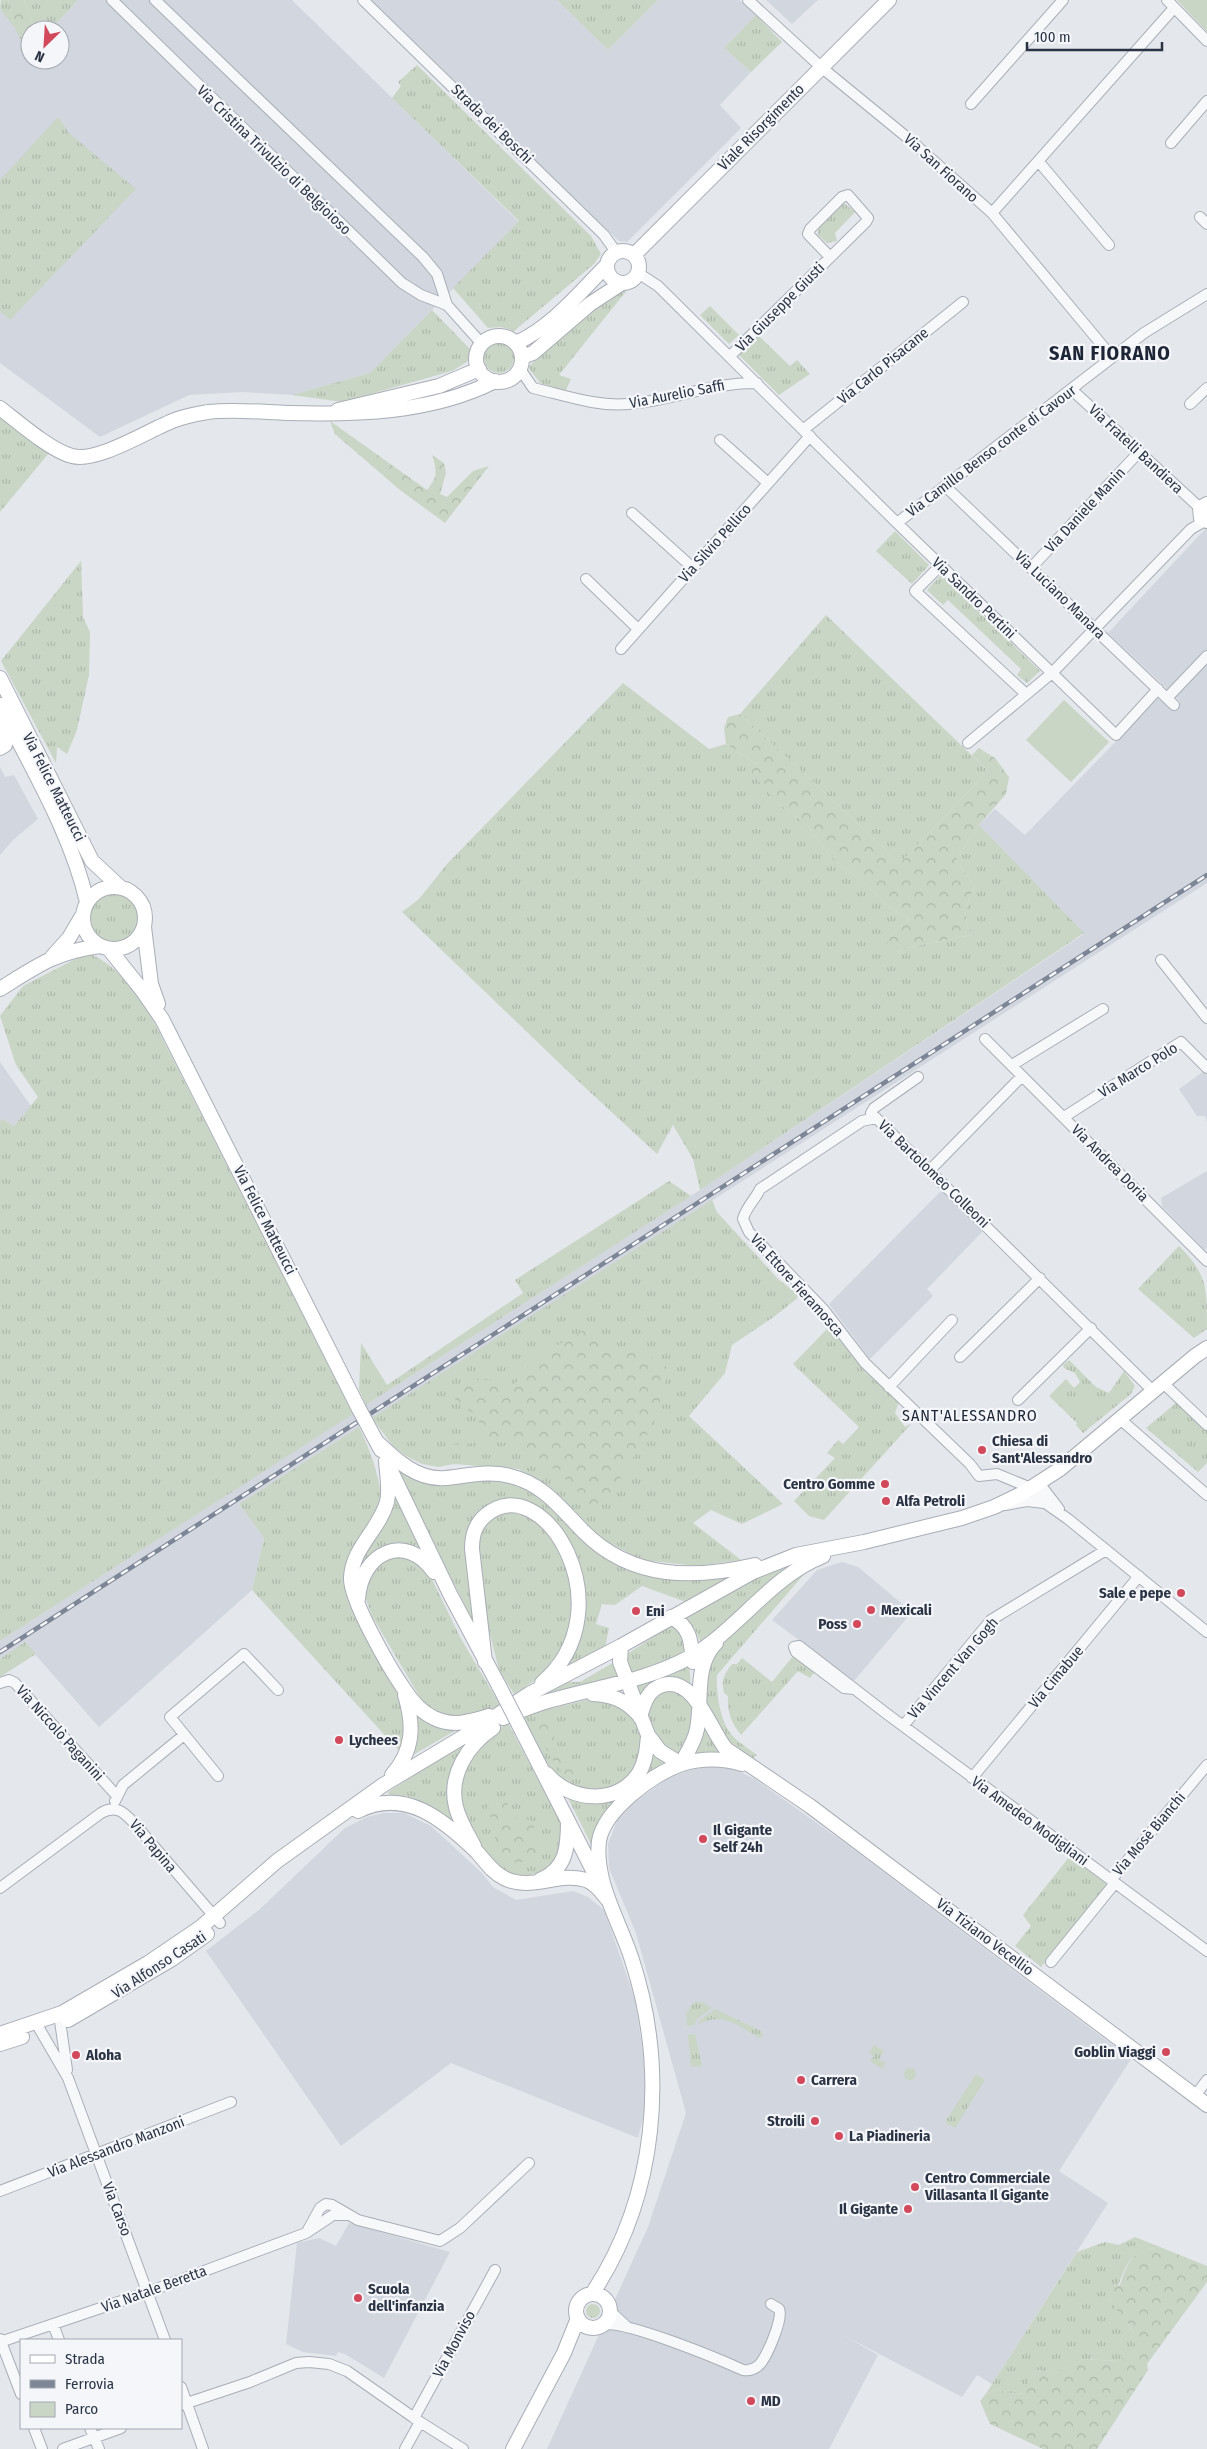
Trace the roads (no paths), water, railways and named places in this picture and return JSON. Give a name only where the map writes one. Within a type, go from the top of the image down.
[{"type":"main road","name":"Viale Risorgimento","points":[[634,255],[889,0]]},
{"type":"main road","points":[[516,343],[538,330],[559,312],[607,265],[610,257],[616,252],[624,251],[634,255],[639,263],[638,273],[632,281],[622,283],[590,304],[521,363],[514,377],[505,381],[488,379],[479,369],[476,359],[482,344],[496,336],[507,337],[516,343],[521,363]]},
{"type":"main road","points":[[607,265],[612,278],[622,283]]},
{"type":"main road","points":[[330,412],[440,386],[479,369]]},
{"type":"main road","points":[[0,408],[37,437],[72,456],[95,454],[175,420],[209,412],[330,412],[359,414],[418,406],[474,391],[495,381]]},
{"type":"main road","name":"Via Felice Matteucci","points":[[0,678],[92,861],[120,888],[130,891],[143,906],[151,984],[162,1019]]},
{"type":"main road","name":"Via Felice Matteucci","points":[[0,705],[76,860],[87,902]]},
{"type":"main road","points":[[0,724],[6,738],[5,745],[0,748]]},
{"type":"main road","points":[[52,957],[69,938],[82,916],[87,902],[101,890],[120,888]]},
{"type":"main road","name":"Via Felice Matteucci","points":[[82,916],[85,930],[104,947],[142,990],[162,1019],[359,1409],[378,1442]]},
{"type":"main road","points":[[0,989],[52,957],[74,949],[104,947],[120,949],[139,937],[144,927]]},
{"type":"main road","points":[[1195,1356],[1207,1342]]},
{"type":"main road","points":[[378,1442],[407,1467],[433,1478],[491,1474],[510,1476],[531,1484],[548,1494],[584,1533],[607,1551],[631,1563],[654,1571],[682,1574],[719,1573],[796,1555],[864,1542],[962,1518],[994,1507],[1035,1486],[1207,1348]]},
{"type":"main road","points":[[378,1442],[510,1716],[568,1817],[608,1900],[626,1942],[639,1981],[652,2051],[654,2087],[650,2133],[639,2188],[610,2268],[592,2294],[584,2297],[578,2304],[578,2318],[564,2353],[513,2449]]},
{"type":"main road","points":[[386,1461],[388,1490],[386,1502],[380,1518],[358,1551],[352,1569],[351,1584],[358,1605],[404,1689],[421,1710],[445,1722],[469,1722],[510,1716],[558,1698],[661,1672],[692,1656],[804,1564],[864,1542]]},
{"type":"main road","points":[[478,1853],[456,1807],[454,1793],[456,1775],[474,1743],[510,1716],[554,1671],[568,1651],[579,1620],[579,1594],[575,1569],[569,1553],[543,1520],[518,1507],[506,1506],[488,1513],[477,1524],[473,1533],[472,1549],[485,1662]]},
{"type":"main road","points":[[358,1605],[361,1580],[365,1570],[381,1555],[392,1551],[405,1552],[428,1564],[450,1594]]},
{"type":"main road","points":[[530,1694],[621,1646],[734,1581],[796,1555]]},
{"type":"main road","points":[[681,1764],[696,1735],[700,1677],[704,1662],[711,1648],[741,1616]]},
{"type":"main road","points":[[671,1617],[682,1623],[690,1635],[699,1702]]},
{"type":"main road","points":[[621,1646],[620,1662],[648,1735],[660,1751],[681,1764]]},
{"type":"main road","points":[[640,1717],[644,1702],[650,1692],[658,1686],[668,1684],[679,1686],[699,1702],[718,1739],[726,1749],[761,1772]]},
{"type":"main road","points":[[383,1785],[403,1760],[410,1742],[412,1717],[404,1689]]},
{"type":"main road","points":[[558,1698],[594,1694],[610,1695],[628,1705],[640,1717]]},
{"type":"main road","name":"Via Alfonso Casati","points":[[0,2044],[39,2026],[91,2008],[172,1959],[284,1867],[318,1831],[404,1772],[478,1728],[510,1716]]},
{"type":"main road","points":[[536,1760],[551,1779],[565,1789],[586,1796],[606,1796],[618,1791],[638,1774],[647,1752],[648,1735]]},
{"type":"main road","points":[[608,1900],[599,1857],[602,1830],[608,1818],[632,1794],[681,1764],[702,1760],[727,1760],[761,1772]]},
{"type":"main road","name":"Via Tiziano Vecellio","points":[[761,1772],[988,1939],[1207,2105]]},
{"type":"main road","points":[[318,1831],[372,1803],[406,1804],[435,1817],[478,1853],[497,1875],[516,1883],[530,1884],[562,1879],[586,1880],[596,1886],[608,1900]]},
{"type":"main road","points":[[530,1884],[547,1877],[556,1870],[563,1860],[568,1846],[568,1817]]},
{"type":"main road","name":"Via Alfonso Casati","points":[[0,2034],[39,2026]]},
{"type":"main road","points":[[564,2353],[607,2321],[610,2268]]},
{"type":"main road","points":[[592,2294],[608,2305]]},
{"type":"main road","points":[[578,2318],[584,2325],[598,2327]]},
{"type":"street","name":"Via Cristina Trivulzio di Belgioioso","points":[[112,0],[131,21],[402,283],[421,295],[447,305]]},
{"type":"street","name":"Via Cristina Trivulzio di Belgioioso","points":[[156,0],[423,257],[437,274],[447,305],[482,344]]},
{"type":"street","name":"Strada dei Boschi","points":[[363,0],[592,223],[616,252]]},
{"type":"street","name":"Via San Fiorano","points":[[748,0],[821,67],[909,139],[992,213],[1112,357]]},
{"type":"street","points":[[971,104],[1063,0]]},
{"type":"street","points":[[1167,0],[1207,41]]},
{"type":"street","points":[[992,213],[1174,8]]},
{"type":"street","points":[[1171,143],[1207,101]]},
{"type":"street","points":[[1038,162],[1108,246]]},
{"type":"street","name":"Via Giuseppe Giusti","points":[[730,356],[866,222],[868,218],[848,196],[842,196],[810,229],[808,234],[830,257]]},
{"type":"street","name":"Via Camillo Benso conte di Cavour","points":[[638,273],[658,286],[897,523],[1144,333],[1207,294]]},
{"type":"street","name":"Via Carlo Pisacane","points":[[807,433],[963,302]]},
{"type":"street","name":"Via Aurelio Saffi","points":[[521,363],[533,388],[607,404],[629,404],[736,383],[757,383]]},
{"type":"street","points":[[1190,404],[1207,388]]},
{"type":"street","name":"Via Fratelli Bandiera","points":[[1072,389],[1204,514]]},
{"type":"street","name":"Via Silvio Pellico","points":[[620,649],[768,483],[807,433]]},
{"type":"street","points":[[720,440],[768,483]]},
{"type":"street","name":"Via Daniele Manin","points":[[1031,568],[1139,452]]},
{"type":"street","name":"Via Luciano Manara","points":[[945,486],[1170,701],[1207,656]]},
{"type":"street","points":[[632,513],[693,568]]},
{"type":"street","points":[[968,743],[1052,673],[1204,514]]},
{"type":"street","name":"Via Sandro Pertini","points":[[897,523],[1116,735],[1158,689]]},
{"type":"street","points":[[941,565],[915,591],[1026,694]]},
{"type":"street","points":[[586,579],[638,629]]},
{"type":"street","points":[[1161,960],[1207,1018]]},
{"type":"street","points":[[1012,1065],[1103,1008]]},
{"type":"street","name":"Via Andrea Doria","points":[[985,1039],[1207,1261]]},
{"type":"street","name":"Via Marco Polo","points":[[1064,1117],[1181,1042],[1207,1068]]},
{"type":"street","points":[[930,1170],[1022,1076]]},
{"type":"street","name":"Via Bartolomeo Colleoni","points":[[918,1077],[874,1108],[871,1113],[1091,1328],[1158,1387],[1207,1425]]},
{"type":"street","name":"Via Ettore Fieramosca","points":[[876,1118],[862,1122],[760,1189],[754,1201],[746,1209],[743,1219],[749,1232],[812,1297],[865,1364],[970,1464],[980,1476],[996,1474],[1035,1486]]},
{"type":"street","points":[[960,1357],[1040,1278]]},
{"type":"street","points":[[889,1387],[952,1320]]},
{"type":"street","points":[[1018,1400],[1091,1328]]},
{"type":"street","points":[[1120,1419],[1207,1495]]},
{"type":"street","points":[[1035,1486],[1044,1503],[1068,1519],[1207,1632]]},
{"type":"street","points":[[1035,1486],[1068,1519]]},
{"type":"street","points":[[994,1507],[1027,1502],[1044,1503]]},
{"type":"street","name":"Via Vincent Van Gogh","points":[[903,1726],[991,1620],[1106,1550]]},
{"type":"street","name":"Via Cimabue","points":[[972,1778],[1139,1576]]},
{"type":"street","name":"Via Amedeo Modigliani","points":[[854,1689],[844,1688],[796,1652],[794,1648],[799,1646],[972,1778],[1207,1951]]},
{"type":"street","points":[[218,1776],[170,1718],[244,1654],[278,1690]]},
{"type":"street","name":"Via Niccolò Paganini","points":[[0,1683],[9,1680],[15,1683],[117,1796]]},
{"type":"street","points":[[0,1888],[101,1813],[112,1809],[123,1785],[184,1735]]},
{"type":"street","name":"Via Mosè Bianchi","points":[[1051,1962],[1207,1765]]},
{"type":"street","name":"Via Papina","points":[[112,1809],[124,1813],[133,1822],[218,1920]]},
{"type":"street","name":"Via Carso","points":[[59,2019],[68,2078]]},
{"type":"street","name":"Via Carso","points":[[39,2026],[68,2078],[165,2339]]},
{"type":"street","points":[[1195,2096],[1207,2080]]},
{"type":"street","name":"Via Alessandro Manzoni","points":[[0,2191],[231,2102]]},
{"type":"street","name":"Via Natale Beretta","points":[[0,2341],[148,2292],[306,2233],[332,2215],[346,2215],[440,2242],[460,2228],[529,2163]]},
{"type":"street","name":"Via Monviso","points":[[405,2449],[417,2420],[495,2270]]},
{"type":"street","points":[[598,2327],[610,2324],[628,2328],[699,2350],[743,2370],[750,2370],[763,2361],[781,2318],[779,2309],[771,2304]]},
{"type":"street","points":[[608,2305],[628,2328]]},
{"type":"street","points":[[53,2324],[59,2339]]},
{"type":"street","points":[[0,2341],[20,2391]]},
{"type":"street","points":[[203,2449],[184,2404],[250,2382],[287,2365],[309,2362],[329,2364],[347,2371],[461,2448]]},
{"type":"street","points":[[34,2429],[42,2449]]},
{"type":"street","points":[[63,2449],[92,2433],[115,2429]]},
{"type":"street","points":[[92,2433],[99,2449]]},
{"type":"railway","points":[[0,1652],[1207,875]]},
{"type":"place","name":"Chiesa di Sant'Alessandro","points":[[982,1450]]},
{"type":"place","name":"Centro Gomme","points":[[885,1484]]},
{"type":"place","name":"Alfa Petroli","points":[[886,1501]]},
{"type":"place","name":"Sale e pepe","points":[[1181,1593]]},
{"type":"place","name":"Mexicali","points":[[871,1610]]},
{"type":"place","name":"Eni","points":[[636,1611]]},
{"type":"place","name":"Poss","points":[[857,1624]]},
{"type":"place","name":"Lychees","points":[[339,1740]]},
{"type":"place","name":"Il Gigante Self 24h","points":[[703,1839]]},
{"type":"place","name":"Goblin Viaggi","points":[[1166,2052]]},
{"type":"place","name":"Aloha","points":[[76,2055]]},
{"type":"place","name":"Carrera","points":[[801,2080]]},
{"type":"place","name":"Stroili","points":[[815,2121]]},
{"type":"place","name":"La Piadineria","points":[[839,2136]]},
{"type":"place","name":"Centro Commerciale Villasanta Il Gigante","points":[[915,2187]]},
{"type":"place","name":"Il Gigante","points":[[908,2209]]},
{"type":"place","name":"Scuola dell'infanzia","points":[[358,2298]]},
{"type":"place","name":"MD","points":[[751,2401]]},
{"type":"district","name":"SAN FIORANO","points":[[1110,353]]},
{"type":"district","name":"SANT'ALESSANDRO","points":[[970,1415]]}]
